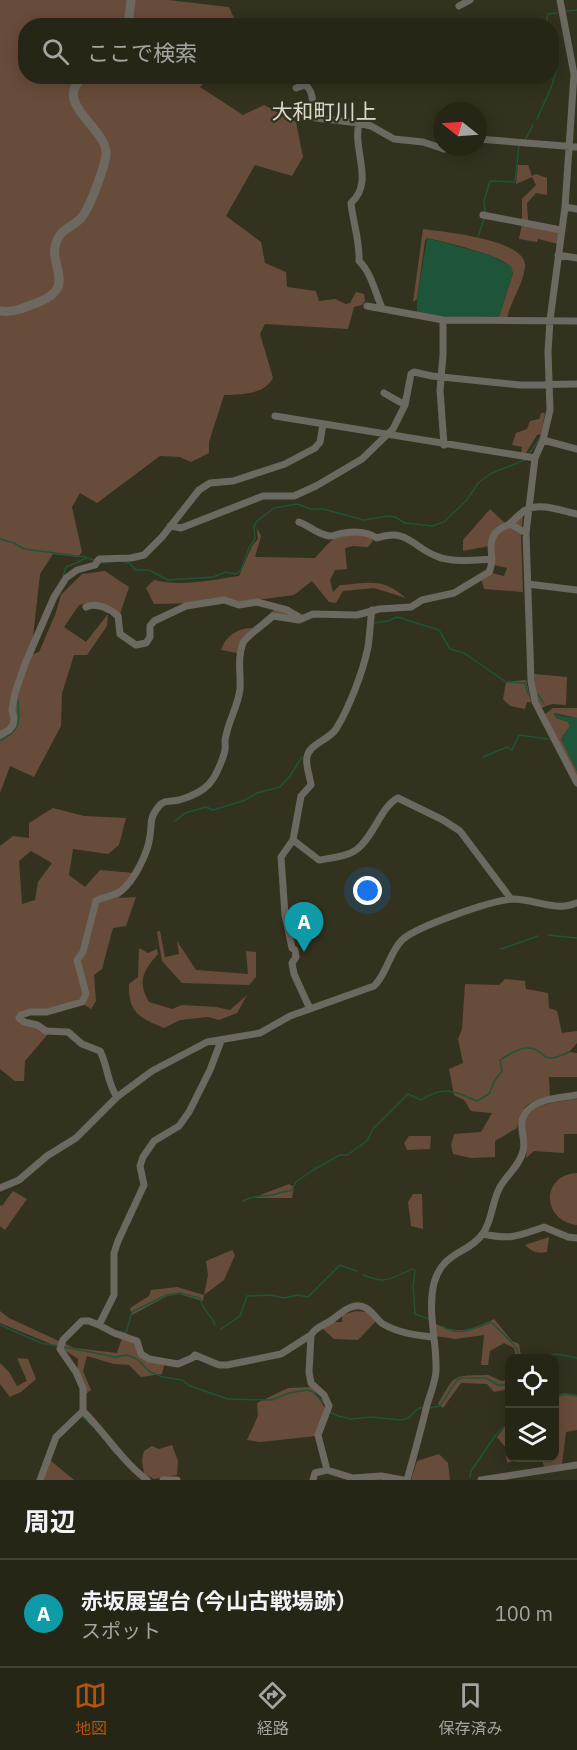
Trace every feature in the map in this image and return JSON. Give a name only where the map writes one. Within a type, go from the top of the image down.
[{"type":"street","points":[[129,18],[131,0]]},
{"type":"street","points":[[459,6],[470,0]]},
{"type":"street","points":[[560,0],[575,56],[573,147],[550,320],[550,410],[543,437],[533,458],[526,533],[531,681],[535,702],[577,783]]},
{"type":"street","points":[[0,311],[12,312],[47,300],[53,295],[60,277],[55,256],[57,241],[64,231],[76,224],[86,212],[93,192],[106,152],[97,132],[75,104],[74,92],[78,84]]},
{"type":"street","points":[[296,88],[306,85],[308,87],[312,93],[313,116],[316,118],[359,123],[371,126],[394,139],[433,145]]},
{"type":"street","points":[[359,123],[357,143],[361,158],[361,189],[360,195],[351,203],[355,234],[359,244],[359,261],[368,269],[382,308]]},
{"type":"street","points":[[487,140],[573,147]]},
{"type":"street","points":[[565,207],[577,209]]},
{"type":"street","points":[[483,215],[561,230]]},
{"type":"street","points":[[558,255],[577,258]]},
{"type":"street","points":[[367,306],[443,320],[577,321]]},
{"type":"street","points":[[443,320],[440,390],[444,445]]},
{"type":"street","points":[[170,526],[181,528],[263,496],[294,496],[362,459],[388,435],[405,405],[411,374],[414,372],[442,378],[520,385],[577,384]]},
{"type":"street","points":[[384,393],[405,405]]},
{"type":"street","points":[[275,416],[533,458]]},
{"type":"street","points":[[0,735],[13,725],[14,697],[36,638],[54,597],[66,578],[77,570],[97,562],[144,555],[162,537],[199,490],[210,483],[233,481],[285,464],[315,448],[320,442],[323,424]]},
{"type":"street","points":[[543,437],[577,449]]},
{"type":"street","points":[[117,1097],[112,1090],[106,1063],[100,1051],[82,1044],[68,1032],[46,1031],[19,1018],[30,1012],[47,1012],[82,1002],[85,999],[86,994],[78,960],[83,952],[96,901],[120,892],[135,876],[149,840],[151,819],[159,805],[166,800],[178,800],[202,792],[215,775],[225,753],[225,741],[233,709],[238,700],[240,655],[246,638],[273,616],[293,620],[313,614],[357,615],[372,610],[411,607],[422,600],[454,593],[489,572],[492,559],[492,537],[523,511],[535,506],[577,514]]},
{"type":"street","points":[[299,522],[309,525],[320,534],[332,536],[346,532],[369,533],[377,538],[392,533],[412,541],[436,556],[469,560],[492,559]]},
{"type":"street","points":[[510,524],[526,533]]},
{"type":"street","points":[[528,584],[577,590]]},
{"type":"street","points":[[86,607],[89,605],[109,609],[118,616],[120,634],[136,645],[146,643],[150,637],[150,626],[154,621],[186,606],[224,600],[239,605],[257,602],[287,610],[301,618]]},
{"type":"street","points":[[310,1009],[294,974],[292,963],[296,957],[285,915],[281,857],[293,840],[301,796],[311,784],[307,755],[337,726],[354,688],[368,647],[372,610]]},
{"type":"street","points":[[293,840],[319,860],[345,854],[356,849],[377,826],[390,802],[398,798],[460,831],[511,899]]},
{"type":"street","points":[[0,1188],[19,1180],[47,1156],[75,1138],[117,1097],[152,1071],[207,1042],[260,1033],[290,1016],[374,986],[380,981],[396,947],[404,938],[420,929],[459,913],[511,899],[563,907],[577,903]]},
{"type":"street","points":[[99,1325],[114,1295],[113,1262],[118,1241],[144,1185],[140,1166],[143,1157],[154,1141],[179,1126],[189,1113],[221,1041]]},
{"type":"street","points":[[314,1480],[315,1473],[327,1470],[353,1478],[381,1476],[405,1480],[436,1370],[432,1337],[435,1281],[448,1259],[475,1242],[483,1234],[489,1222],[498,1190],[523,1153],[521,1128],[526,1113],[534,1104],[577,1095]]},
{"type":"street","points":[[483,1234],[514,1238],[544,1227],[568,1237],[577,1238]]},
{"type":"street","points":[[147,1480],[121,1457],[105,1434],[83,1411],[82,1388],[76,1372],[60,1347],[82,1321],[89,1321],[137,1341],[141,1354],[149,1359],[178,1364],[195,1355],[219,1365],[226,1365],[256,1361],[280,1354],[311,1335],[314,1330],[346,1308],[365,1307],[383,1323],[408,1334],[432,1337]]},
{"type":"street","points":[[311,1335],[309,1372],[311,1383],[324,1395],[328,1409],[318,1435],[327,1470]]},
{"type":"street","points":[[40,1480],[56,1437],[83,1411]]},
{"type":"street","points":[[481,1480],[577,1465]]},
{"type":"street","points":[[163,1480],[177,1480]]},
{"type":"shaded area","points":[[0,0],[168,0],[229,7],[234,18],[18,18],[18,84],[203,84],[200,87],[243,115],[264,105],[296,122],[303,157],[292,176],[255,165],[226,216],[261,242],[265,263],[286,272],[287,287],[316,291],[319,301],[335,299],[346,304],[350,303],[356,292],[364,294],[365,301],[362,305],[354,307],[348,329],[265,324],[260,334],[273,378],[269,384],[258,391],[224,395],[209,442],[209,453],[191,462],[180,457],[160,456],[97,503],[80,493],[72,507],[82,552],[78,557],[53,554],[40,574],[31,655],[39,652],[61,595],[82,574],[105,571],[129,587],[120,614],[101,605],[79,605],[64,627],[86,642],[108,614],[107,626],[87,655],[74,655],[62,693],[61,726],[34,777],[10,766],[0,793]]},
{"type":"shaded area","points":[[518,165],[528,165],[532,176],[536,174],[547,178],[547,195],[536,193],[527,203],[528,220],[522,221],[522,199],[536,185],[532,177],[516,184]]},
{"type":"shaded area","points":[[522,224],[559,232],[558,244],[538,239],[537,242],[519,239]]},
{"type":"shaded area","points":[[423,229],[499,243],[522,257],[525,267],[524,274],[507,319],[498,320],[513,273],[508,265],[483,253],[427,238],[417,299],[413,302]]},
{"type":"shaded area","points":[[427,238],[490,255],[511,266],[513,273],[498,320],[435,317],[417,313],[417,299]]},
{"type":"shaded area","points":[[541,413],[545,413],[541,434],[537,435],[526,453],[521,453],[522,447],[512,445],[516,433],[527,429],[530,421],[539,419]]},
{"type":"shaded area","points":[[524,506],[521,537],[523,592],[484,589],[481,578],[492,573],[504,576],[507,568],[494,565],[489,546],[463,551],[463,540],[490,509],[505,523]]},
{"type":"shaded area","points":[[257,528],[261,536],[255,557],[315,558],[338,536],[369,535],[373,541],[368,547],[345,548],[347,569],[335,570],[330,580],[333,592],[340,585],[375,583],[390,587],[406,598],[374,588],[343,591],[336,603],[329,602],[312,581],[294,595],[240,602],[154,604],[146,588],[154,580],[186,583],[239,576],[252,546],[258,539]]},
{"type":"shaded area","points":[[275,609],[286,612],[292,617],[276,617],[245,642],[237,653],[221,650],[233,633],[253,628]]},
{"type":"shaded area","points":[[534,674],[567,677],[566,705],[552,704],[541,708],[536,693]]},
{"type":"shaded area","points":[[526,680],[531,702],[527,702],[525,709],[510,706],[503,699],[506,682]]},
{"type":"shaded area","points":[[553,708],[577,708],[577,718],[554,713],[556,718],[568,722],[570,726],[561,739],[577,771],[577,778],[544,715]]},
{"type":"shaded area","points":[[553,713],[577,718],[577,771],[561,739],[570,726],[568,722],[556,718]]},
{"type":"shaded area","points":[[53,808],[84,816],[126,818],[119,845],[108,854],[73,849],[69,875],[85,887],[100,870],[134,873],[133,883],[119,898],[136,897],[126,926],[113,928],[102,969],[94,975],[96,1001],[91,1009],[83,1004],[18,1014],[48,1034],[25,1061],[24,1081],[15,1081],[0,1069],[0,846],[13,836],[29,838],[29,823]],"holes":[[[31,851],[52,863],[38,882],[35,900],[22,904],[19,861]]]},
{"type":"shaded area","points":[[160,931],[165,957],[179,954],[177,941],[196,970],[248,974],[246,951],[256,952],[256,977],[249,985],[182,983],[162,961],[157,932]]},
{"type":"shaded area","points":[[139,948],[148,953],[157,949],[158,954],[143,976],[143,988],[149,1002],[172,1009],[182,1005],[230,1010],[247,995],[237,1013],[219,1020],[208,1017],[180,1020],[164,1028],[142,1017],[133,1008],[131,1002],[129,984],[138,977]]},
{"type":"shaded area","points":[[505,979],[525,981],[526,989],[548,993],[549,1008],[557,1011],[562,1033],[577,1031],[577,1043],[569,1052],[577,1053],[577,1077],[549,1077],[550,1098],[531,1103],[524,1109],[517,1128],[495,1141],[495,1157],[471,1158],[453,1154],[451,1145],[454,1134],[481,1132],[492,1113],[471,1111],[464,1100],[454,1095],[449,1069],[463,1063],[458,1039],[462,1029],[465,984],[499,985]]},
{"type":"shaded area","points":[[577,1099],[577,1134],[564,1134],[564,1153],[534,1151],[526,1158],[524,1130],[529,1114],[543,1105]]},
{"type":"shaded area","points":[[409,1136],[431,1136],[430,1149],[407,1150],[404,1143]]},
{"type":"shaded area","points":[[577,1173],[577,1225],[557,1215],[550,1198],[557,1181]]},
{"type":"shaded area","points":[[289,1184],[294,1187],[292,1198],[253,1198]]},
{"type":"shaded area","points":[[13,1191],[27,1199],[5,1230],[0,1226],[0,1205],[2,1206]]},
{"type":"shaded area","points":[[413,1194],[422,1194],[423,1229],[411,1226],[408,1202]]},
{"type":"shaded area","points":[[549,1237],[547,1252],[535,1252],[525,1245]]},
{"type":"shaded area","points":[[232,1250],[235,1255],[224,1280],[204,1295],[208,1275],[206,1261]]},
{"type":"shaded area","points":[[177,1287],[204,1295],[203,1301],[179,1294],[167,1296],[132,1315],[130,1308],[149,1296],[151,1290]]},
{"type":"shaded area","points":[[0,1311],[9,1318],[74,1348],[117,1353],[122,1338],[135,1341],[140,1355],[165,1362],[162,1374],[141,1377],[129,1365],[114,1364],[87,1356],[83,1371],[91,1390],[86,1394],[77,1371],[78,1359],[63,1349],[0,1323]]},
{"type":"shaded area","points":[[356,1311],[367,1312],[376,1321],[358,1340],[334,1339],[322,1328],[332,1322],[342,1322],[342,1315]]},
{"type":"shaded area","points":[[494,1319],[512,1341],[519,1344],[521,1354],[515,1354],[514,1348],[504,1343],[490,1351],[488,1365],[481,1365],[484,1335],[455,1339],[436,1336],[436,1324],[459,1330],[478,1326]]},
{"type":"shaded area","points":[[17,1358],[28,1359],[36,1379],[21,1392],[10,1397],[0,1384],[0,1363],[9,1372],[17,1386],[27,1381]]},
{"type":"shaded area","points":[[488,1375],[505,1380],[505,1390],[494,1392],[487,1384],[461,1383],[443,1408],[438,1404],[452,1381],[461,1376]]},
{"type":"shaded area","points":[[312,1387],[325,1408],[316,1436],[260,1442],[247,1440],[258,1416],[257,1403],[288,1388]]},
{"type":"shaded area","points":[[565,1393],[577,1395],[577,1430],[566,1432],[562,1464],[544,1467],[543,1462],[559,1462],[559,1395]]},
{"type":"shaded area","points":[[505,1426],[505,1447],[497,1437]]},
{"type":"shaded area","points":[[172,1445],[178,1461],[177,1475],[154,1479],[144,1474],[142,1460],[144,1451],[152,1446],[159,1449]]},
{"type":"shaded area","points":[[439,1454],[448,1463],[450,1480],[411,1480],[417,1461]]},
{"type":"shaded area","points":[[50,1460],[74,1480],[43,1480]]},
{"type":"waterway","points":[[566,11],[577,10]]},
{"type":"waterway","points":[[547,18],[548,14],[557,13]]},
{"type":"waterway","points":[[537,119],[552,84]]},
{"type":"waterway","points":[[525,140],[533,125]]},
{"type":"waterway","points":[[485,212],[484,201],[490,181],[515,182],[519,145]]},
{"type":"waterway","points":[[478,237],[484,219]]},
{"type":"waterway","points":[[529,454],[540,438]]},
{"type":"waterway","points":[[121,561],[129,563],[136,570],[149,570],[168,580],[213,577],[226,572],[236,574],[241,570],[255,539],[254,527],[257,521],[274,508],[297,504],[364,520],[387,516],[395,517],[405,523],[432,526],[444,522],[466,501],[479,482],[492,473],[525,460]]},
{"type":"waterway","points":[[0,539],[24,549],[86,557]]},
{"type":"waterway","points":[[63,576],[66,567],[87,558],[94,560]]},
{"type":"waterway","points":[[101,563],[114,562]]},
{"type":"waterway","points":[[373,623],[397,617],[439,630],[450,649],[464,653],[506,682],[525,683],[528,694]]},
{"type":"waterway","points":[[538,694],[544,704]]},
{"type":"waterway","points":[[0,741],[12,733],[18,725],[18,700]]},
{"type":"waterway","points":[[483,757],[507,747],[512,750],[519,735],[548,739]]},
{"type":"waterway","points":[[175,821],[185,813],[206,807],[213,810],[280,787],[302,757]]},
{"type":"waterway","points":[[548,935],[577,938]]},
{"type":"waterway","points":[[501,949],[538,936]]},
{"type":"waterway","points":[[243,1201],[291,1191],[296,1182],[313,1170],[340,1155],[347,1155],[367,1141],[373,1129],[408,1094],[421,1100],[436,1092],[449,1091],[477,1101],[489,1094],[502,1071],[500,1060],[513,1052],[523,1048],[533,1049],[538,1050],[547,1058],[569,1052]]},
{"type":"waterway","points":[[221,1329],[240,1316],[247,1296],[271,1295],[284,1298],[298,1295],[308,1297],[340,1265],[357,1271]]},
{"type":"waterway","points":[[363,1275],[384,1280],[413,1269],[415,1271],[413,1286],[415,1314],[429,1319]]},
{"type":"waterway","points":[[120,1331],[126,1333],[132,1312],[166,1295],[180,1293],[200,1298],[215,1325]]},
{"type":"waterway","points":[[442,1326],[460,1331],[491,1322],[516,1347],[518,1354]]},
{"type":"waterway","points":[[0,1325],[41,1343],[59,1346]]},
{"type":"waterway","points":[[64,1347],[115,1357],[127,1355],[137,1359],[150,1372],[182,1380],[190,1386],[228,1399],[272,1400],[289,1393],[307,1390],[313,1392],[324,1403]]},
{"type":"waterway","points":[[559,1355],[577,1358]]},
{"type":"waterway","points":[[429,1408],[440,1406],[457,1380],[462,1378],[486,1378],[498,1385],[505,1385]]},
{"type":"waterway","points":[[559,1396],[565,1394],[577,1396]]},
{"type":"waterway","points":[[330,1412],[351,1419],[371,1417],[402,1420],[408,1418],[419,1408],[424,1408]]},
{"type":"waterway","points":[[80,1416],[92,1426]]},
{"type":"waterway","points":[[470,1477],[471,1471],[503,1427]]},
{"type":"waterway","points":[[107,1443],[115,1454]]},
{"type":"place","name":"赤坂展望台 (今山古戦場跡）","points":[[304,952]]},
{"type":"district","name":"大和町川上","points":[[324,112]]}]
